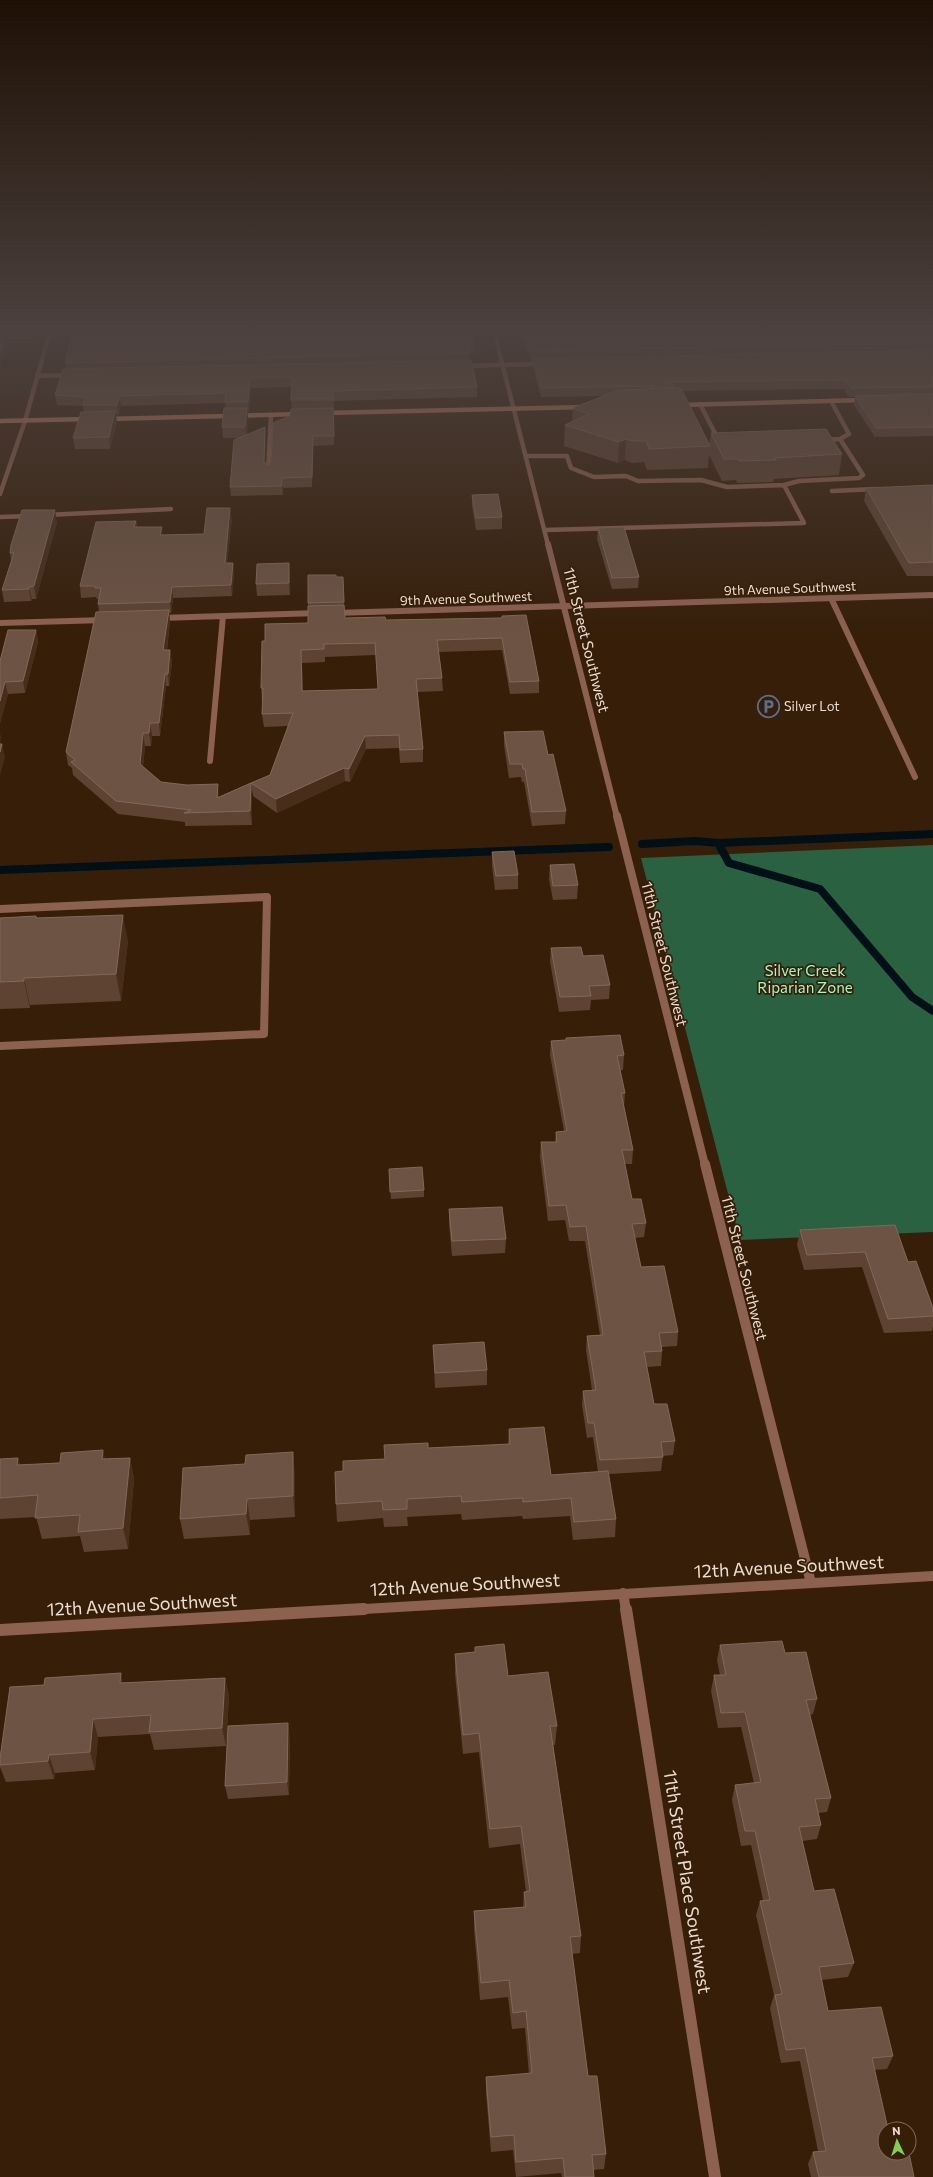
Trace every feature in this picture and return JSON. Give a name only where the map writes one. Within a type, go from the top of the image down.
[{"type":"street","points":[[0,494],[21,433]]},
{"type":"street","points":[[268,471],[270,433]]},
{"type":"street","name":"11th Street Southwest","points":[[520,433],[565,606],[622,842],[811,1583]]},
{"type":"street","points":[[715,433],[720,443],[728,443]]},
{"type":"street","points":[[818,440],[840,440],[850,433]]},
{"type":"street","points":[[526,456],[567,456],[571,468],[594,477],[626,476],[638,481],[701,480],[727,487],[784,485],[799,481],[859,478],[863,475],[840,440]]},
{"type":"street","points":[[545,530],[804,523],[784,485]]},
{"type":"street","points":[[832,490],[879,489]]},
{"type":"street","points":[[0,517],[171,509]]},
{"type":"street","name":"9th Avenue Southwest","points":[[151,618],[933,595]]},
{"type":"street","points":[[831,598],[915,777]]},
{"type":"street","points":[[210,761],[223,616]]},
{"type":"street","points":[[0,623],[112,620]]},
{"type":"street","points":[[0,909],[267,897],[264,1034],[0,1046]]},
{"type":"street","name":"12th Avenue Southwest","points":[[0,1630],[933,1576]]},
{"type":"street","name":"11th Street Place Southwest","points":[[623,1593],[715,2177]]},
{"type":"green space","name":"Silver Creek Riparian Zone","points":[[933,845],[933,1232],[740,1240],[641,858]]},
{"type":"building","points":[[75,433],[110,433],[109,437],[73,438]]},
{"type":"building","points":[[252,433],[265,433],[264,462],[269,465],[271,462],[273,433],[334,433],[334,436],[313,436],[312,477],[282,478],[282,486],[230,487],[234,440]]},
{"type":"building","points":[[589,433],[703,433],[710,446],[649,449],[646,441],[633,441],[626,439],[619,442]]},
{"type":"building","points":[[711,433],[828,433],[842,454],[775,458],[776,460],[739,461],[738,459],[724,459]]},
{"type":"building","points":[[933,485],[933,562],[909,563],[866,488]]},
{"type":"building","points":[[498,494],[502,517],[476,518],[472,495]]},
{"type":"building","points":[[207,508],[230,508],[225,563],[233,563],[231,585],[172,587],[170,602],[98,604],[101,588],[95,588],[95,586],[80,586],[96,522],[136,521],[134,527],[162,527],[160,535],[204,534]]},
{"type":"building","points":[[22,510],[55,510],[34,586],[29,587],[29,589],[2,590],[14,553],[10,553],[11,545]]},
{"type":"building","points":[[624,527],[639,577],[612,578],[598,528]]},
{"type":"building","points":[[289,563],[289,583],[256,584],[257,564]]},
{"type":"building","points":[[308,575],[336,575],[336,577],[343,577],[344,602],[308,603]]},
{"type":"building","points":[[344,605],[345,618],[385,617],[386,620],[502,618],[502,616],[526,615],[539,681],[510,682],[502,638],[437,640],[442,678],[416,679],[423,749],[400,750],[399,735],[365,736],[349,769],[344,768],[276,799],[251,783],[270,775],[293,713],[262,714],[262,641],[265,641],[265,624],[308,623],[308,606]],"holes":[[[375,643],[378,689],[302,691],[301,650],[324,649],[324,644]]]},
{"type":"building","points":[[169,610],[163,650],[170,650],[168,674],[165,674],[159,723],[150,723],[149,733],[143,733],[140,764],[161,782],[187,785],[218,784],[217,798],[251,783],[250,811],[184,813],[191,810],[116,801],[71,762],[75,760],[66,752],[96,612]]},
{"type":"building","points":[[8,630],[36,630],[23,681],[5,682],[0,701],[0,661]]},
{"type":"building","points":[[543,731],[548,755],[553,754],[566,811],[532,812],[525,769],[523,769],[522,764],[510,764],[504,732]]},
{"type":"building","points":[[514,851],[518,875],[496,876],[492,852]]},
{"type":"building","points":[[574,864],[578,885],[553,886],[550,865]]},
{"type":"building","points":[[123,915],[116,974],[24,978],[24,981],[0,982],[0,918]]},
{"type":"building","points":[[581,947],[583,956],[603,955],[610,985],[589,986],[591,996],[560,997],[551,948]]},
{"type":"building","points":[[620,1035],[624,1055],[617,1056],[625,1093],[621,1093],[633,1150],[622,1150],[632,1199],[641,1199],[646,1223],[632,1224],[641,1267],[664,1266],[678,1332],[659,1333],[662,1351],[644,1352],[654,1404],[667,1404],[675,1441],[661,1442],[663,1457],[600,1460],[594,1423],[588,1423],[583,1391],[596,1390],[587,1336],[603,1335],[586,1226],[570,1227],[566,1205],[549,1206],[541,1142],[557,1142],[556,1132],[567,1131],[551,1041],[566,1040],[566,1038]]},
{"type":"building","points":[[422,1167],[424,1190],[390,1192],[389,1169]]},
{"type":"building","points":[[502,1207],[506,1239],[452,1241],[449,1209]]},
{"type":"building","points":[[895,1225],[908,1262],[916,1261],[933,1308],[933,1316],[888,1319],[865,1252],[807,1255],[800,1230]]},
{"type":"building","points":[[484,1342],[487,1370],[435,1373],[433,1345]]},
{"type":"building","points":[[544,1427],[551,1475],[608,1471],[616,1519],[574,1522],[571,1498],[523,1502],[523,1498],[462,1502],[461,1496],[407,1499],[407,1509],[383,1510],[382,1501],[336,1504],[335,1472],[343,1471],[343,1461],[385,1459],[384,1445],[428,1443],[428,1448],[510,1444],[509,1429]]},
{"type":"building","points":[[103,1450],[102,1459],[130,1458],[123,1528],[78,1532],[80,1515],[35,1518],[38,1495],[0,1498],[0,1459],[18,1458],[17,1465],[60,1463],[61,1453]]},
{"type":"building","points":[[293,1452],[293,1496],[247,1499],[246,1514],[180,1519],[183,1468],[245,1464],[246,1455]]},
{"type":"building","points":[[782,1641],[785,1653],[806,1652],[817,1699],[806,1700],[831,1798],[815,1799],[821,1825],[799,1827],[814,1891],[834,1889],[854,1963],[819,1967],[828,2011],[881,2007],[893,2056],[872,2058],[886,2121],[877,2121],[877,2161],[911,2161],[914,2177],[819,2177],[813,2152],[826,2151],[805,2048],[786,2050],[775,1995],[782,1994],[760,1901],[770,1900],[755,1831],[745,1831],[735,1785],[761,1782],[745,1712],[721,1713],[714,1675],[726,1675],[720,1645]]},
{"type":"building","points":[[504,1644],[508,1676],[548,1672],[557,1726],[550,1726],[581,1936],[570,1937],[588,2076],[597,2076],[606,2154],[592,2155],[594,2177],[565,2177],[563,2158],[516,2162],[514,2135],[491,2137],[486,2077],[532,2073],[526,2011],[513,2013],[509,1980],[481,1983],[474,1911],[526,1907],[524,1892],[530,1891],[521,1826],[490,1829],[479,1733],[463,1735],[455,1654],[475,1652],[475,1647]]},
{"type":"building","points":[[121,1673],[120,1683],[225,1678],[222,1728],[149,1732],[151,1715],[93,1719],[90,1752],[49,1755],[48,1761],[0,1765],[10,1687],[44,1685],[45,1678]]},
{"type":"building","points":[[288,1723],[287,1782],[225,1786],[228,1726]]},
{"type":"waterway","points":[[718,843],[933,834]]},
{"type":"waterway","points":[[642,844],[695,841],[718,843]]},
{"type":"waterway","points":[[718,843],[729,863],[820,889],[912,997],[933,1011]]},
{"type":"waterway","points":[[0,870],[609,847]]},
{"type":"place","name":"Silver Lot","points":[[769,706]]}]
